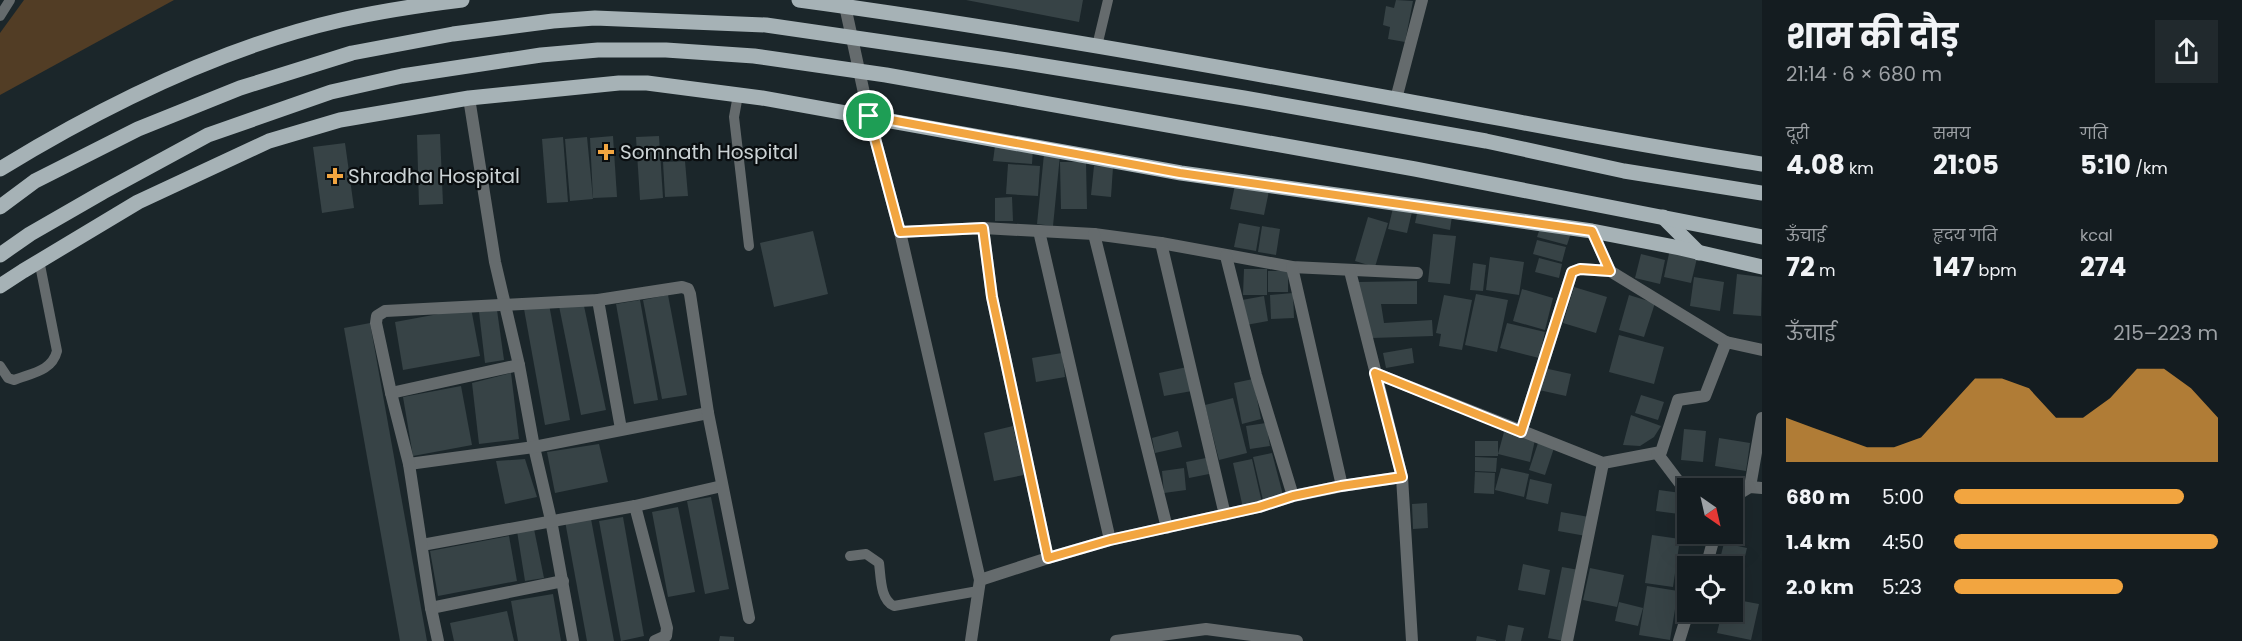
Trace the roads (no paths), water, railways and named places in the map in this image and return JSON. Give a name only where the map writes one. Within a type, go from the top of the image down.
[{"type":"main road","points":[[0,169],[58,134],[135,95],[273,39],[340,20],[462,0]]},
{"type":"main road","points":[[799,0],[845,3],[1301,82],[1678,152],[1762,164]]},
{"type":"main road","points":[[0,207],[36,181],[138,129],[240,88],[352,53],[453,34],[595,18],[766,25],[1006,60],[1296,107],[1486,141],[1624,171],[1762,193]]},
{"type":"main road","points":[[0,255],[30,234],[208,135],[331,92],[402,76],[519,58],[598,50],[666,50],[754,56],[859,71],[1415,169],[1762,237]]},
{"type":"main road","points":[[1296,107],[1301,82]]},
{"type":"main road","points":[[0,286],[39,260],[138,202],[269,141],[340,120],[469,98],[619,83],[647,83],[738,95],[869,116],[1180,173],[1592,231],[1762,267]]},
{"type":"main road","points":[[1663,217],[1699,253]]},
{"type":"street","points":[[1396,99],[1422,0]]},
{"type":"street","points":[[845,3],[869,116],[900,232],[979,586],[971,641]]},
{"type":"street","points":[[469,98],[495,262],[551,520],[573,641]]},
{"type":"street","points":[[900,232],[983,228],[1094,234],[1161,243],[1292,267],[1418,273]]},
{"type":"street","points":[[983,228],[992,297],[1048,558]]},
{"type":"street","points":[[1039,231],[1110,540]]},
{"type":"street","points":[[1592,231],[1610,271]]},
{"type":"street","points":[[1094,234],[1167,528]]},
{"type":"street","points":[[1161,243],[1225,514]]},
{"type":"street","points":[[1226,256],[1257,375],[1293,496]]},
{"type":"street","points":[[1292,267],[1341,486]]},
{"type":"street","points":[[1521,432],[1572,272],[1580,269],[1610,271],[1726,342],[1762,350]]},
{"type":"street","points":[[1350,271],[1402,477],[1412,641]]},
{"type":"street","points":[[438,641],[409,464],[376,323],[377,316],[385,310],[598,300],[681,287],[688,289],[708,413],[749,618]]},
{"type":"street","points":[[598,300],[621,429]]},
{"type":"street","points":[[1375,373],[1603,463],[1661,452],[1678,400],[1705,396],[1726,342]]},
{"type":"street","points":[[391,393],[519,365]]},
{"type":"street","points":[[409,464],[534,447],[708,413]]},
{"type":"street","points":[[1756,488],[1762,418]]},
{"type":"street","points":[[1657,453],[1677,479]]},
{"type":"street","points":[[1567,641],[1603,463]]},
{"type":"street","points":[[979,586],[1048,558],[1110,540],[1259,507],[1293,496],[1402,477]]},
{"type":"street","points":[[422,545],[636,506],[722,486]]},
{"type":"street","points":[[636,506],[667,628],[666,636],[655,641]]},
{"type":"street","points":[[431,608],[563,581]]},
{"type":"street","points":[[1679,641],[1685,622]]},
{"type":"street","points":[[1116,641],[1205,635],[1297,641]]},
{"type":"lane","points":[[0,16],[10,0]]},
{"type":"lane","points":[[1097,46],[1108,0]]},
{"type":"lane","points":[[738,95],[734,117],[749,246]]},
{"type":"lane","points":[[0,366],[8,378],[14,380],[51,366],[55,358],[57,351],[39,260]]},
{"type":"lane","points":[[850,556],[866,554],[879,563],[884,598],[894,606],[979,586]]},
{"type":"place","name":"Somnath Hospital","points":[[606,152]]},
{"type":"place","name":"Shradha Hospital","points":[[335,176]]}]
